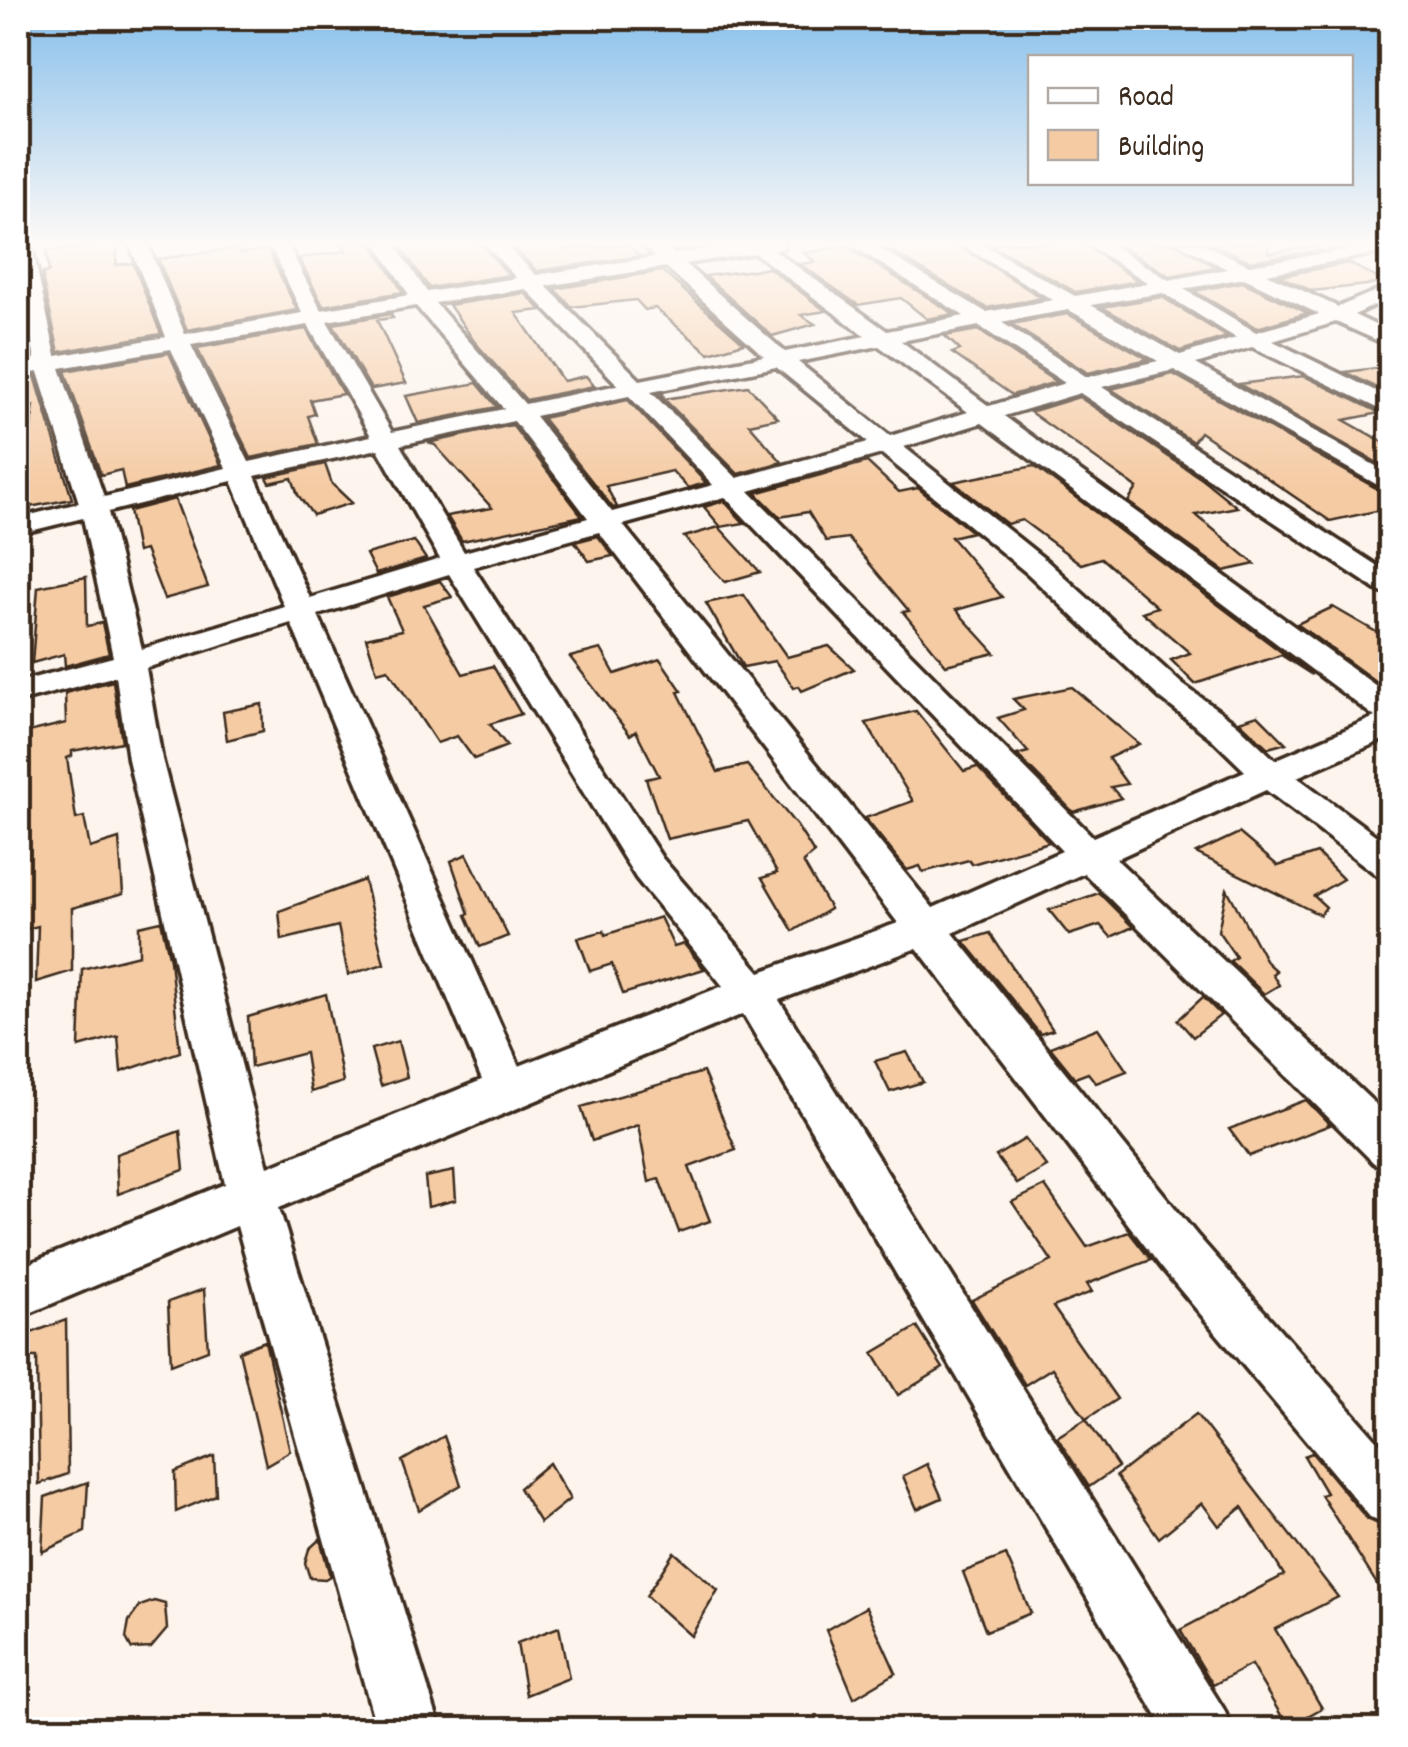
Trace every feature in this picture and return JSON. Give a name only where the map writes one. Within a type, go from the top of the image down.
[{"type":"street","points":[[29,325],[32,367],[94,508],[130,663],[146,759],[252,1194],[409,1730]]},
{"type":"street","points":[[171,325],[242,474],[508,1090]]},
{"type":"street","points":[[32,367],[286,325]]},
{"type":"street","points":[[319,325],[456,563],[648,868],[752,992],[1202,1730]]},
{"type":"street","points":[[443,325],[520,414],[1179,1251],[1390,1497]]},
{"type":"street","points":[[573,325],[1088,855],[1390,1148]]},
{"type":"street","points":[[743,325],[1037,567],[1171,691],[1224,731],[1269,774],[1390,866]]},
{"type":"street","points":[[863,325],[1390,712]]},
{"type":"street","points":[[18,526],[636,388],[958,325]]},
{"type":"street","points":[[991,325],[1390,586]]},
{"type":"street","points":[[1110,325],[1173,364],[1390,484]]},
{"type":"street","points":[[1227,325],[1390,407]]},
{"type":"street","points":[[18,692],[130,663],[456,563],[1305,325]]},
{"type":"street","points":[[1357,325],[1390,340]]},
{"type":"street","points":[[18,1294],[508,1090],[752,992],[925,929],[1269,774],[1312,760],[1390,724]]},
{"type":"building","points":[[18,325],[25,325],[31,356],[18,358]]},
{"type":"building","points":[[53,325],[157,325],[161,334],[59,352]]},
{"type":"building","points":[[185,325],[217,325],[187,330]]},
{"type":"building","points":[[333,325],[379,325],[406,383],[371,389]]},
{"type":"building","points":[[463,325],[524,325],[563,381],[586,376],[594,386],[526,400]]},
{"type":"building","points":[[675,325],[723,325],[744,343],[709,353]]},
{"type":"building","points":[[759,325],[813,325],[772,336]]},
{"type":"building","points":[[1012,325],[1087,325],[1148,359],[1088,373]]},
{"type":"building","points":[[1133,325],[1207,325],[1227,337],[1180,351]]},
{"type":"building","points":[[306,329],[343,394],[310,400],[315,414],[308,416],[318,444],[251,458],[197,348]]},
{"type":"building","points":[[978,330],[1056,382],[1012,395],[952,353],[960,350],[945,336]]},
{"type":"building","points":[[169,353],[221,465],[125,488],[121,470],[101,475],[65,371]]},
{"type":"building","points":[[1376,368],[1390,376],[1390,394],[1345,372]]},
{"type":"building","points":[[1173,374],[1390,496],[1390,508],[1330,521],[1200,432],[1193,442],[1111,389]]},
{"type":"building","points":[[35,376],[72,499],[19,509],[21,471],[25,470],[34,406],[18,409],[18,379]]},
{"type":"building","points":[[1304,376],[1380,413],[1344,420],[1390,446],[1390,470],[1239,384]]},
{"type":"building","points":[[477,383],[497,407],[418,423],[406,396]]},
{"type":"building","points":[[748,386],[778,418],[749,424],[782,462],[738,474],[659,394],[663,393],[664,399]]},
{"type":"building","points":[[1079,397],[1205,481],[1237,507],[1196,515],[1255,564],[1224,571],[1128,502],[1137,488],[1030,412]]},
{"type":"building","points":[[628,400],[706,483],[688,488],[672,471],[606,486],[617,507],[613,508],[542,418]]},
{"type":"building","points":[[512,425],[582,516],[462,541],[447,516],[492,508],[435,445],[428,443]]},
{"type":"building","points":[[867,462],[899,492],[918,488],[972,532],[951,537],[1002,597],[956,610],[995,653],[946,665],[903,612],[909,611],[848,538],[826,541],[808,512],[780,517],[756,493]]},
{"type":"building","points":[[325,464],[332,484],[352,503],[313,515],[298,495],[292,478],[270,483],[267,477]]},
{"type":"building","points":[[1034,466],[1312,675],[1281,655],[1195,684],[1171,660],[1190,653],[1142,612],[1157,607],[1101,558],[1081,564],[1022,520],[1007,524],[953,482]]},
{"type":"building","points":[[175,499],[208,587],[164,599],[145,550],[137,552],[129,511]]},
{"type":"building","points":[[724,501],[744,523],[721,527],[704,507]]},
{"type":"building","points":[[719,527],[760,572],[725,582],[684,537]]},
{"type":"building","points":[[598,536],[613,556],[589,561],[575,542]]},
{"type":"building","points":[[414,541],[426,559],[376,574],[366,554]]},
{"type":"building","points":[[86,577],[87,626],[102,623],[109,654],[65,666],[64,654],[32,663],[38,587]]},
{"type":"building","points":[[440,581],[452,597],[424,605],[463,674],[493,666],[521,714],[490,724],[507,746],[474,759],[457,736],[437,743],[388,669],[377,672],[366,638],[402,630],[387,597]]},
{"type":"building","points":[[744,595],[787,657],[829,646],[854,669],[802,691],[799,686],[794,688],[775,661],[743,667],[706,603]]},
{"type":"building","points":[[1333,607],[1390,640],[1390,692],[1297,624]]},
{"type":"building","points":[[601,649],[615,674],[660,659],[682,691],[678,692],[718,772],[747,765],[797,826],[814,853],[803,862],[830,909],[793,931],[762,878],[777,873],[748,821],[667,839],[646,779],[659,776],[636,731],[630,735],[570,657]]},
{"type":"building","points":[[113,681],[122,742],[72,751],[67,758],[76,819],[84,817],[90,848],[119,839],[123,894],[72,908],[72,971],[36,982],[38,926],[18,931],[20,734],[66,723],[65,693]]},
{"type":"building","points":[[1072,687],[1139,744],[1108,758],[1127,784],[1111,787],[1121,798],[1073,812],[1017,755],[1028,752],[998,718],[1024,710],[1013,699]]},
{"type":"building","points":[[262,704],[263,731],[227,740],[223,712]]},
{"type":"building","points":[[916,711],[964,771],[977,767],[1049,842],[972,864],[969,860],[923,872],[920,866],[907,870],[865,818],[913,801],[866,723]]},
{"type":"building","points":[[1258,715],[1286,743],[1268,748],[1239,721]]},
{"type":"building","points":[[1239,833],[1278,866],[1317,853],[1343,879],[1314,896],[1326,907],[1320,915],[1196,853]]},
{"type":"building","points":[[467,854],[508,936],[480,947],[466,915],[469,914],[451,861]]},
{"type":"building","points":[[364,880],[384,964],[348,975],[338,926],[282,940],[279,911]]},
{"type":"building","points":[[1227,889],[1267,963],[1276,971],[1272,974],[1279,985],[1264,994],[1230,961],[1236,957],[1218,931]]},
{"type":"building","points":[[1099,893],[1133,927],[1111,937],[1100,925],[1069,935],[1049,910]]},
{"type":"building","points":[[660,917],[674,947],[684,944],[704,969],[623,994],[612,964],[590,971],[578,938],[604,931],[605,935]]},
{"type":"building","points":[[161,921],[170,960],[180,1052],[121,1072],[118,1036],[79,1047],[82,969],[139,955],[139,926]]},
{"type":"building","points":[[990,933],[1053,1030],[1040,1034],[964,941]]},
{"type":"building","points":[[326,994],[343,1082],[311,1092],[305,1053],[251,1067],[248,1017]]},
{"type":"building","points":[[1203,997],[1221,1015],[1193,1037],[1178,1020]]},
{"type":"building","points":[[1098,1028],[1127,1071],[1096,1083],[1088,1073],[1075,1078],[1050,1047]]},
{"type":"building","points":[[398,1041],[407,1077],[381,1086],[371,1049]]},
{"type":"building","points":[[907,1052],[923,1082],[890,1092],[875,1061]]},
{"type":"building","points":[[703,1072],[736,1150],[689,1167],[710,1221],[679,1232],[659,1179],[649,1182],[638,1125],[592,1141],[581,1107]]},
{"type":"building","points":[[1306,1100],[1330,1125],[1249,1156],[1229,1129]]},
{"type":"building","points":[[180,1131],[184,1170],[118,1194],[116,1154]]},
{"type":"building","points":[[1025,1139],[1047,1167],[1017,1184],[996,1156]]},
{"type":"building","points":[[454,1171],[456,1200],[428,1207],[425,1177]]},
{"type":"building","points":[[1045,1186],[1087,1247],[1129,1232],[1151,1260],[1087,1284],[1092,1292],[1053,1307],[1117,1399],[1086,1419],[1052,1368],[1025,1385],[972,1300],[1052,1261],[1012,1202]]},
{"type":"building","points":[[204,1289],[208,1350],[171,1364],[168,1302]]},
{"type":"building","points":[[66,1320],[68,1474],[39,1484],[37,1357],[29,1357],[31,1333]]},
{"type":"building","points":[[917,1327],[943,1368],[898,1395],[873,1353]]},
{"type":"building","points":[[265,1341],[290,1451],[266,1465],[239,1351]]},
{"type":"building","points":[[1196,1414],[1338,1597],[1275,1629],[1322,1708],[1288,1727],[1251,1665],[1213,1685],[1180,1630],[1284,1575],[1242,1507],[1219,1526],[1202,1503],[1159,1538],[1116,1476]]},
{"type":"building","points":[[1086,1419],[1118,1467],[1089,1487],[1057,1437]]},
{"type":"building","points":[[444,1436],[461,1485],[419,1510],[402,1461]]},
{"type":"building","points":[[1312,1453],[1367,1519],[1385,1527],[1390,1536],[1390,1605],[1321,1495],[1326,1493],[1304,1456]]},
{"type":"building","points":[[214,1456],[216,1495],[176,1512],[175,1472]]},
{"type":"building","points":[[549,1463],[570,1499],[540,1523],[519,1488]]},
{"type":"building","points":[[927,1464],[942,1498],[917,1509],[903,1476]]},
{"type":"building","points":[[88,1482],[85,1532],[42,1552],[45,1497]]},
{"type":"building","points":[[320,1539],[330,1576],[325,1579],[310,1578],[305,1563],[309,1549]]},
{"type":"building","points":[[674,1552],[718,1590],[691,1636],[646,1596]]},
{"type":"building","points":[[1006,1555],[1031,1613],[986,1631],[963,1572]]},
{"type":"building","points":[[154,1601],[165,1604],[167,1629],[151,1648],[132,1649],[126,1638],[129,1621],[140,1606]]},
{"type":"building","points":[[866,1607],[896,1673],[854,1698],[826,1630]]},
{"type":"building","points":[[559,1627],[569,1678],[526,1695],[517,1643]]}]
